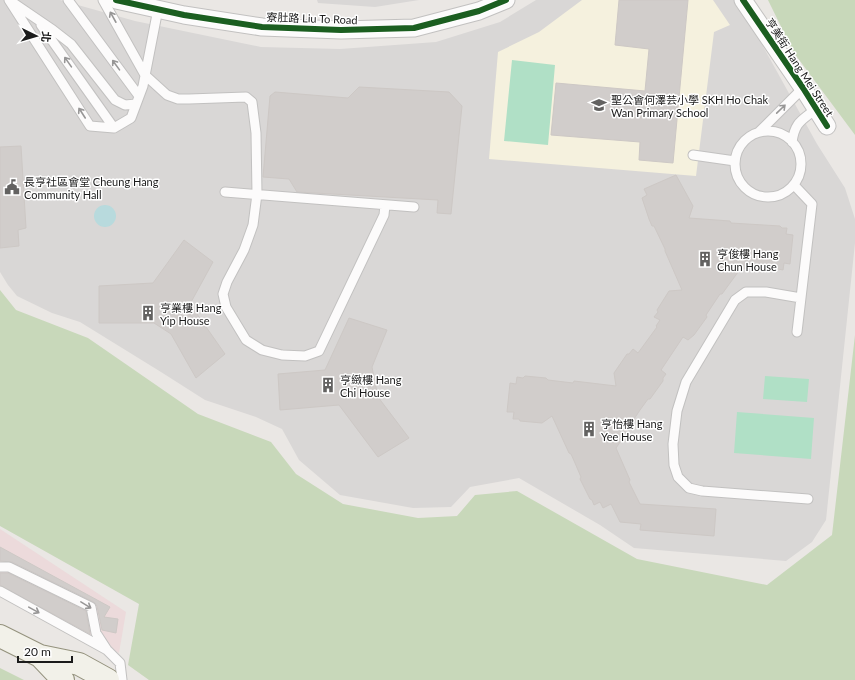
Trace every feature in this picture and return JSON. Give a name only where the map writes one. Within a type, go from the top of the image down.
[{"type":"main road","points":[[0,636],[40,656],[80,664],[108,680]]},
{"type":"main road","points":[[40,656],[63,680]]},
{"type":"street","name":"寮肚路 Liu To Road","points":[[116,0],[184,15],[262,27],[341,30],[414,28],[479,11],[506,0]]},
{"type":"street","name":"亨美街 Hang Mei Street","points":[[744,0],[827,126]]},
{"type":"lane","points":[[9,0],[71,44],[115,100],[125,105],[138,100]]},
{"type":"lane","points":[[9,0],[90,126],[114,128],[131,118],[138,100],[146,75],[158,9]]},
{"type":"lane","points":[[68,0],[138,100]]},
{"type":"lane","points":[[103,0],[146,75],[167,95],[178,99],[246,97],[252,102],[256,133],[257,194],[253,225],[244,250],[222,294],[226,307],[246,340],[262,350],[282,355],[305,356],[319,351],[384,215],[385,205]]},
{"type":"lane","points":[[36,19],[114,128]]},
{"type":"lane","points":[[759,132],[803,88]]},
{"type":"lane","points":[[792,142],[794,130],[799,122],[816,109]]},
{"type":"lane","points":[[759,132],[777,132],[785,136],[798,149],[801,158],[800,172],[794,185],[777,197],[766,198],[756,196],[747,190],[740,182],[735,172],[737,152],[742,143],[750,136],[759,132]]},
{"type":"lane","points":[[693,156],[735,161]]},
{"type":"lane","points":[[794,185],[812,204],[797,332]]},
{"type":"lane","points":[[225,192],[414,207]]},
{"type":"lane","points":[[801,298],[766,292],[746,292],[735,300],[686,382],[677,411],[673,444],[674,465],[678,477],[689,488],[702,491],[808,499]]},
{"type":"lane","points":[[0,567],[9,566],[91,607],[96,634],[107,650],[120,663],[122,680]]},
{"type":"lane","points":[[0,591],[107,650]]},
{"type":"shaded area","points":[[0,0],[60,0],[135,21],[261,47],[340,49],[436,42],[500,22],[536,0],[735,0],[743,10],[817,144],[845,188],[855,219],[855,243],[826,520],[812,542],[786,561],[634,548],[600,525],[519,478],[470,487],[451,507],[413,508],[340,495],[299,460],[282,429],[256,417],[205,400],[80,322],[52,313],[17,296],[0,272]]},
{"type":"shaded area","points":[[317,0],[419,0],[375,7],[318,3]]},
{"type":"shaded area","name":"聖公會何澤芸小學 SKH Ho Chak Wan Primary School","points":[[582,0],[713,0],[730,25],[714,32],[696,176],[489,159],[498,52],[539,32]]},
{"type":"shaded area","points":[[0,529],[126,612],[119,653],[0,589]]},
{"type":"green space","points":[[768,0],[855,0],[855,135],[794,53]]},
{"type":"green space","points":[[512,60],[555,65],[548,145],[504,141]]},
{"type":"green space","points":[[0,290],[16,310],[88,338],[198,414],[271,442],[296,474],[343,504],[418,518],[457,516],[475,495],[517,491],[637,559],[767,585],[832,535],[855,335],[855,680],[149,680],[128,665],[139,604],[0,526]]},
{"type":"green space","points":[[765,376],[809,379],[807,402],[763,399]]},
{"type":"green space","points":[[737,412],[814,418],[811,459],[734,453]]},
{"type":"green space","points":[[0,668],[24,680],[0,680]]},
{"type":"water","points":[[105,205],[113,208],[116,216],[113,224],[105,227],[97,224],[94,216],[97,208]]},
{"type":"building","points":[[619,0],[688,0],[673,163],[639,160],[640,142],[551,135],[556,83],[645,91],[649,49],[615,45]]},
{"type":"building","points":[[359,87],[449,92],[462,106],[451,214],[437,213],[438,200],[297,192],[289,179],[263,177],[270,96],[275,92],[348,98]]},
{"type":"building","name":"長亨社區會堂 Cheung Hang Community Hall","points":[[21,146],[26,228],[18,230],[19,246],[0,248],[0,147]]},
{"type":"building","points":[[676,175],[693,206],[689,218],[730,221],[731,223],[780,226],[782,228],[787,228],[786,234],[793,235],[790,264],[784,263],[783,270],[778,269],[776,271],[741,268],[722,294],[720,294],[706,315],[707,317],[694,335],[688,340],[683,337],[661,370],[666,374],[663,381],[640,410],[634,419],[634,422],[616,448],[630,480],[629,482],[640,504],[716,509],[714,536],[640,530],[641,524],[620,522],[611,504],[603,508],[600,502],[594,505],[590,499],[580,479],[581,477],[571,454],[569,453],[552,416],[542,423],[513,419],[514,412],[507,412],[510,383],[516,384],[517,377],[523,378],[525,376],[573,383],[574,381],[616,386],[614,373],[627,354],[629,354],[633,349],[638,353],[657,327],[656,326],[660,320],[654,317],[669,291],[682,290],[665,249],[654,226],[652,226],[642,198],[647,195],[644,189]]},
{"type":"building","name":"亨業樓 Hang Yip House","points":[[184,240],[213,262],[190,304],[225,354],[196,378],[171,334],[154,323],[99,323],[99,286],[153,283]]},
{"type":"building","name":"亨緻樓 Hang Chi House","points":[[349,318],[387,330],[372,367],[378,397],[409,438],[378,457],[339,405],[280,410],[278,374],[325,370]]},
{"type":"building","points":[[0,547],[110,607],[104,617],[118,619],[116,633],[102,630],[97,606],[94,602],[12,562],[0,561]]},
{"type":"building","points":[[0,573],[8,573],[86,611],[90,634],[0,585]]},
{"type":"cycle path","points":[[116,0],[184,15],[262,27],[341,30],[414,28],[479,11],[506,0]]},
{"type":"cycle path","points":[[743,0],[827,126]]},
{"type":"place","name":"聖公會何澤芸小學 SKH Ho Chak Wan Primary School","points":[[599,105]]},
{"type":"place","name":"長亨社區會堂 Cheung Hang Community Hall","points":[[12,187]]},
{"type":"place","name":"亨俊樓 Hang Chun House","points":[[705,259]]},
{"type":"place","name":"亨業樓 Hang Yip House","points":[[148,313]]},
{"type":"place","name":"亨緻樓 Hang Chi House","points":[[328,385]]},
{"type":"place","name":"亨怡樓 Hang Yee House","points":[[589,429]]}]
